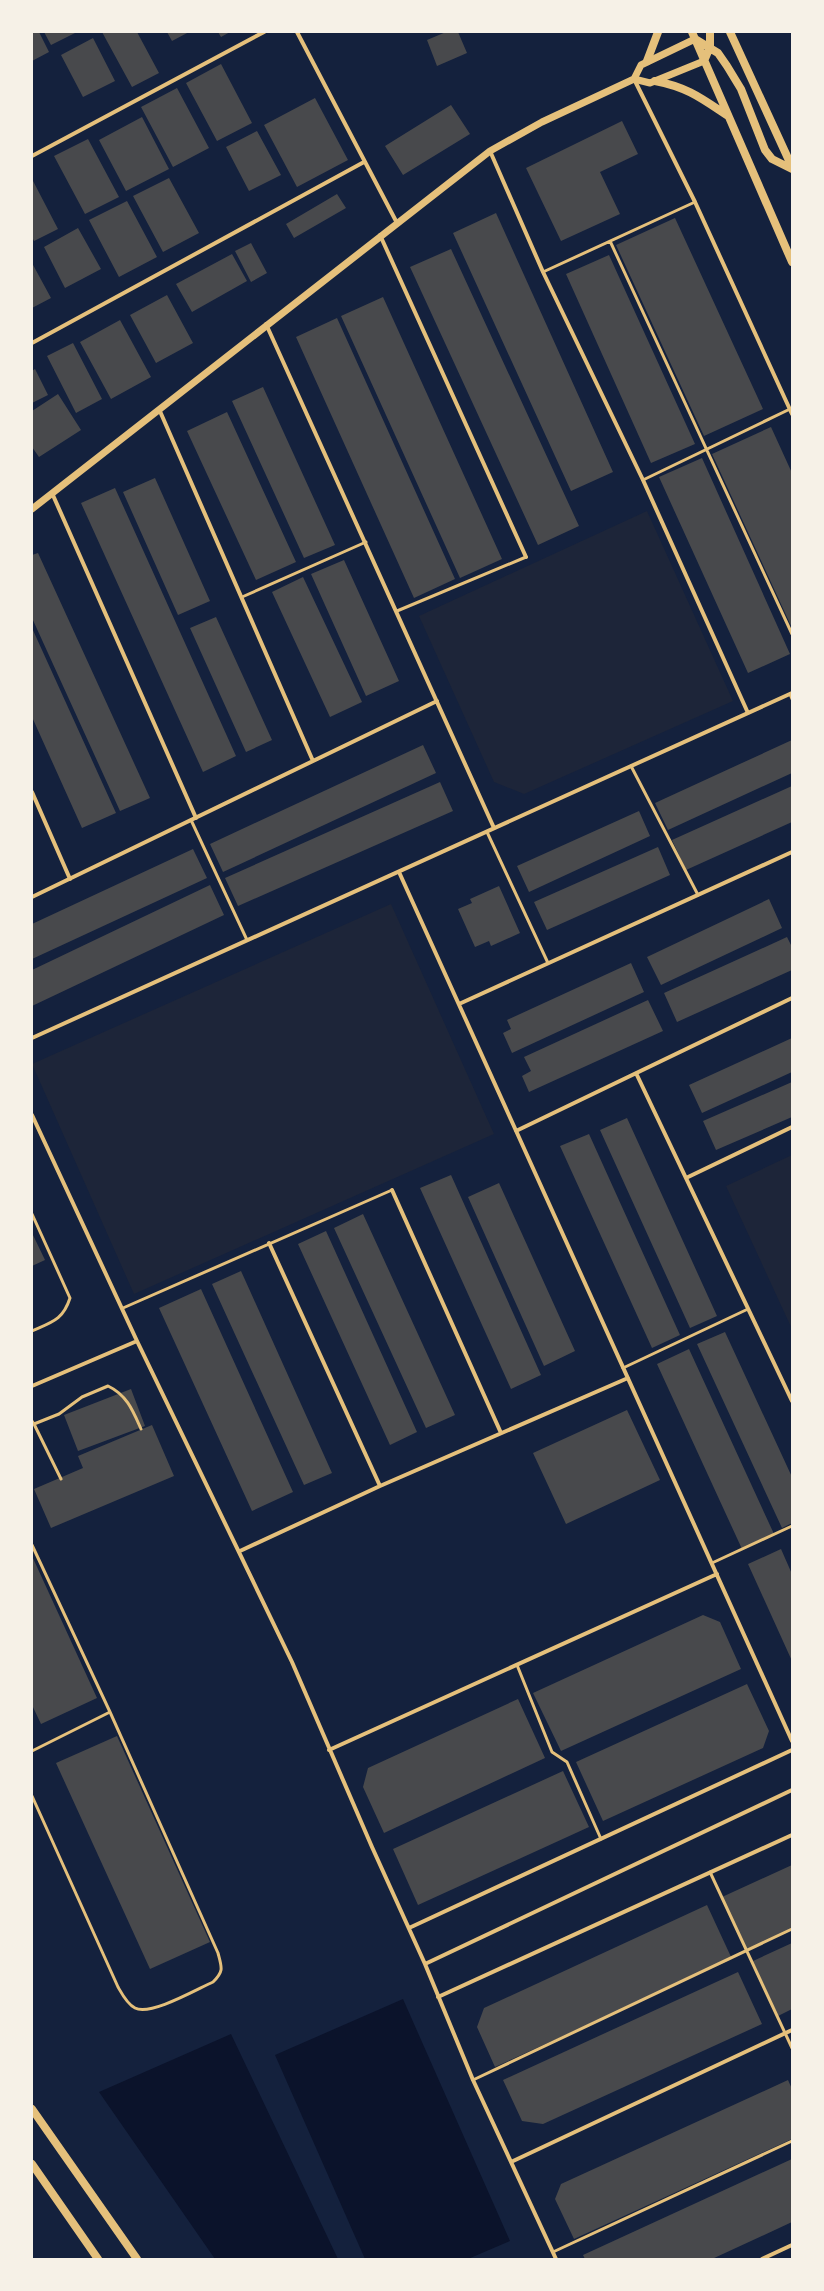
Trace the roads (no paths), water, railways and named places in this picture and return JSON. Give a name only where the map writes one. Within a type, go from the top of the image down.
[{"type":"main road","points":[[647,61],[658,32]]},
{"type":"main road","points":[[704,61],[710,47],[710,32]]},
{"type":"main road","points":[[730,32],[792,168]]},
{"type":"main road","points":[[693,35],[718,53],[741,89],[765,150],[772,159],[792,168]]},
{"type":"main road","points":[[693,35],[792,262]]},
{"type":"main road","points":[[655,81],[676,85],[692,92],[729,116]]},
{"type":"main road","points":[[32,2109],[137,2259]]},
{"type":"main road","points":[[32,2164],[98,2259]]},
{"type":"street","points":[[32,156],[264,32]]},
{"type":"street","points":[[297,32],[397,223]]},
{"type":"street","points":[[32,509],[266,324],[490,151],[542,122],[634,79],[641,65],[693,35]]},
{"type":"street","points":[[634,79],[650,83],[704,61]]},
{"type":"street","points":[[634,79],[695,202],[791,411]]},
{"type":"street","points":[[490,151],[543,272],[643,480],[748,714]]},
{"type":"street","points":[[32,343],[364,162]]},
{"type":"street","points":[[380,235],[526,557]]},
{"type":"street","points":[[266,324],[366,542],[494,828]]},
{"type":"street","points":[[159,409],[313,761]]},
{"type":"street","points":[[52,493],[196,818]]},
{"type":"street","points":[[32,1038],[631,766],[791,696]]},
{"type":"street","points":[[32,897],[437,701]]},
{"type":"street","points":[[32,792],[70,879]]},
{"type":"street","points":[[459,1004],[792,852]]},
{"type":"street","points":[[399,872],[792,1741]]},
{"type":"street","points":[[516,1131],[792,998]]},
{"type":"street","points":[[636,1073],[792,1401]]},
{"type":"street","points":[[32,1114],[137,1341],[240,1551],[292,1662],[329,1750],[425,1964],[473,2080],[556,2259]]},
{"type":"street","points":[[686,1178],[792,1127]]},
{"type":"street","points":[[392,1190],[501,1433]]},
{"type":"street","points":[[269,1243],[380,1486]]},
{"type":"street","points":[[32,1386],[137,1341]]},
{"type":"street","points":[[240,1551],[380,1486],[628,1378]]},
{"type":"street","points":[[329,1750],[717,1574]]},
{"type":"street","points":[[409,1928],[792,1750]]},
{"type":"street","points":[[425,1964],[792,1790]]},
{"type":"street","points":[[438,1997],[792,1835]]},
{"type":"street","points":[[511,2162],[792,2030]]},
{"type":"street","points":[[762,2259],[792,2246]]},
{"type":"lane","points":[[543,272],[695,202]]},
{"type":"lane","points":[[610,241],[792,634]]},
{"type":"lane","points":[[643,480],[706,448],[791,411]]},
{"type":"lane","points":[[242,597],[366,542]]},
{"type":"lane","points":[[397,611],[526,557]]},
{"type":"lane","points":[[631,766],[698,895]]},
{"type":"lane","points":[[190,820],[247,940]]},
{"type":"lane","points":[[487,832],[548,963]]},
{"type":"lane","points":[[123,1308],[392,1190]]},
{"type":"lane","points":[[32,1214],[70,1298],[66,1312],[53,1321],[32,1331]]},
{"type":"lane","points":[[624,1368],[748,1309]]},
{"type":"lane","points":[[61,1480],[33,1422],[59,1414],[82,1397],[108,1386],[116,1389],[128,1401],[141,1429]]},
{"type":"lane","points":[[712,1563],[792,1526]]},
{"type":"lane","points":[[32,1545],[110,1712],[218,1953],[222,1968],[220,1974],[213,1982],[154,2009],[136,2009],[126,2001],[118,1987],[32,1796]]},
{"type":"lane","points":[[517,1665],[552,1752],[567,1762],[601,1839]]},
{"type":"lane","points":[[32,1751],[110,1712]]},
{"type":"lane","points":[[710,1872],[792,2048]]},
{"type":"lane","points":[[473,2080],[792,1929]]},
{"type":"lane","points":[[553,2252],[792,2141]]}]
